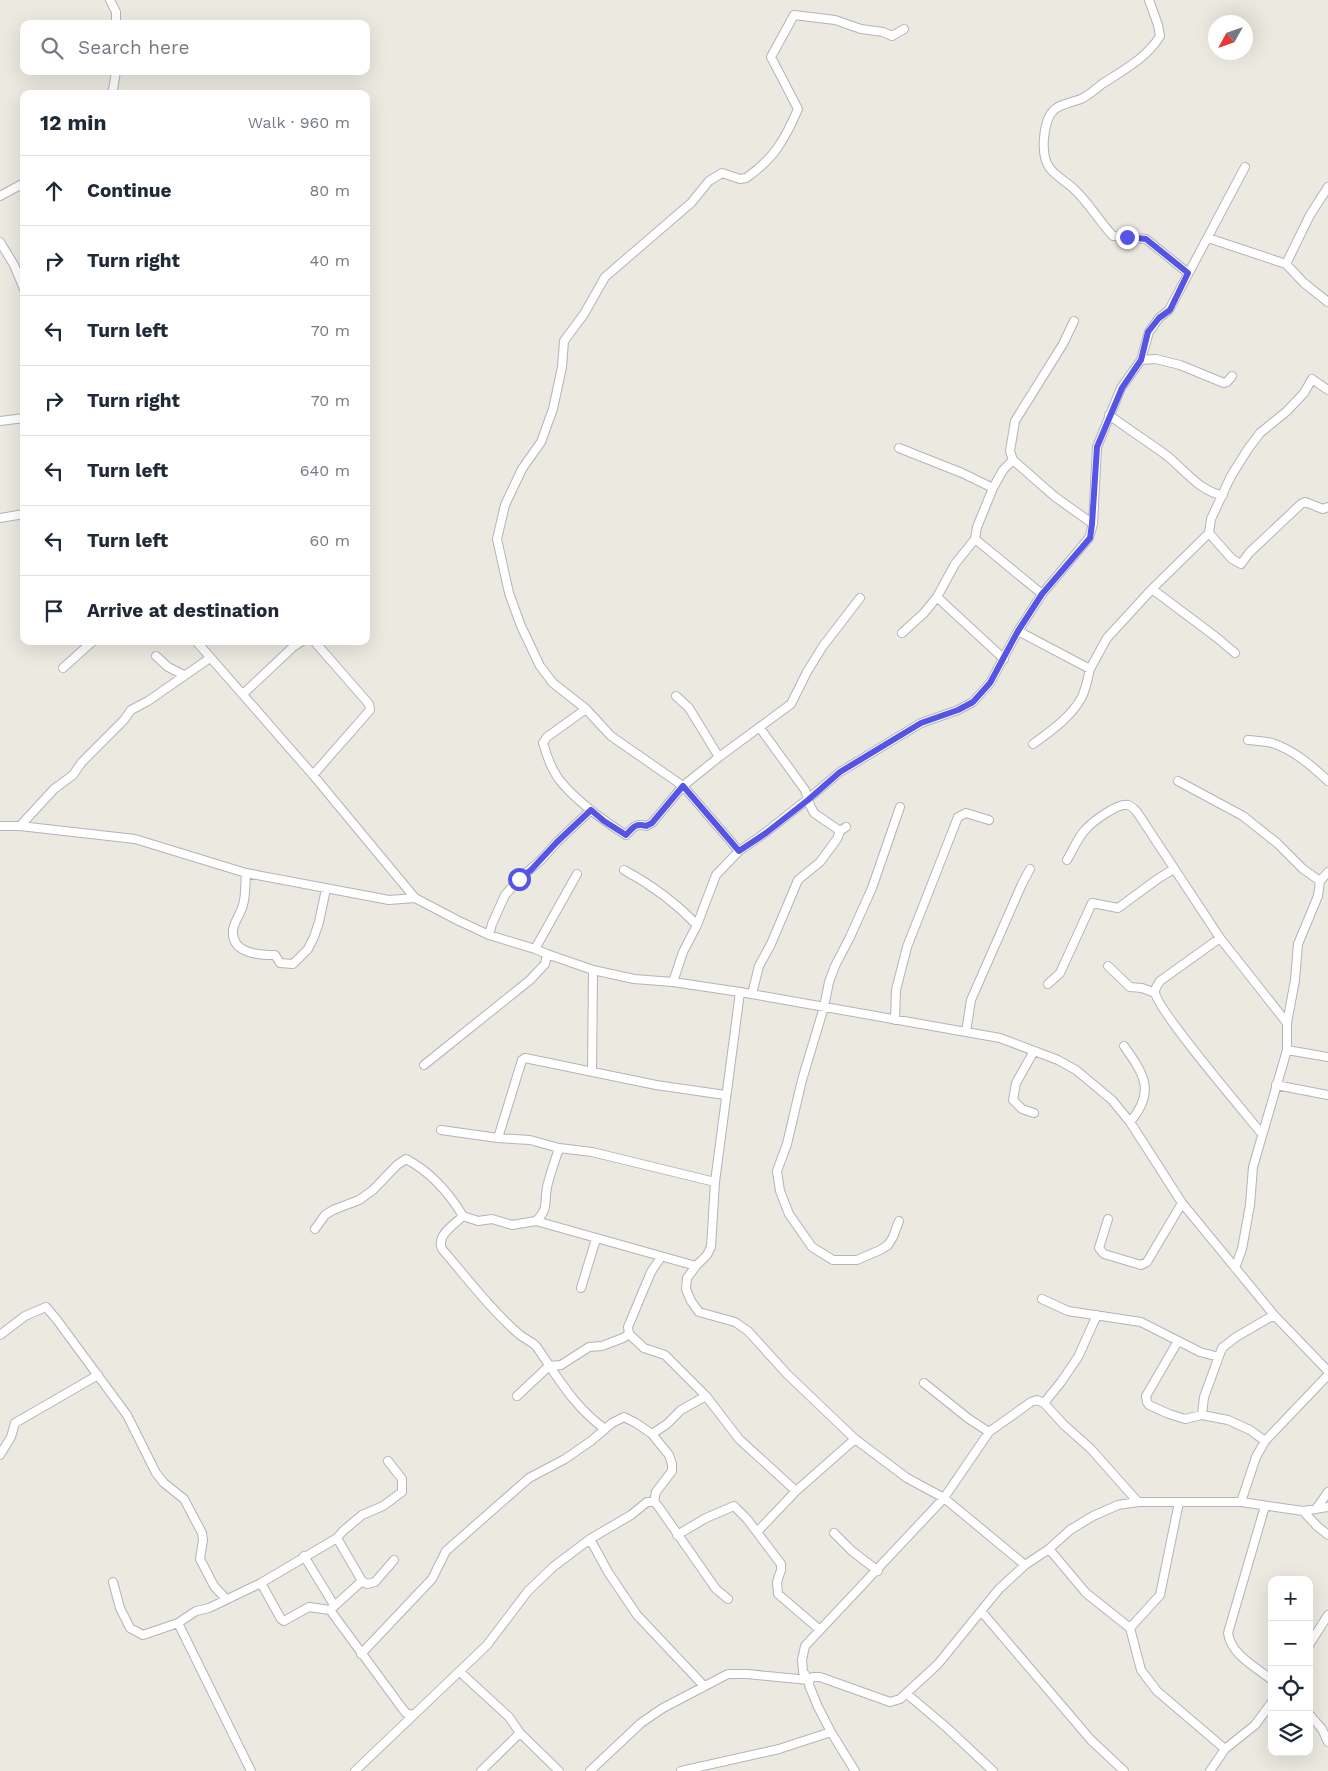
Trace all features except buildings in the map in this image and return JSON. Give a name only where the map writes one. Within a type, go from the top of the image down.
[{"type":"street","points":[[110,0],[116,12],[116,20]]},
{"type":"street","points":[[1149,0],[1160,36],[1154,45],[1130,66],[1084,98],[1056,108],[1052,113],[1045,132],[1043,152],[1047,165],[1057,177],[1074,188],[1100,223],[1113,236],[1146,239],[1188,273]]},
{"type":"street","points":[[739,851],[683,786],[611,736],[586,709],[553,683],[540,666],[521,626],[509,593],[497,540],[505,505],[522,469],[541,442],[554,409],[562,367],[564,341],[584,314],[605,277],[690,203],[709,181],[722,173],[746,178],[778,148],[786,136],[798,109],[771,57],[794,15],[835,20],[861,29],[883,32],[892,36],[904,30]]},
{"type":"street","points":[[113,90],[115,75]]},
{"type":"street","points":[[673,982],[683,952],[697,924],[716,876],[739,851],[766,833],[840,772],[921,723],[958,710],[973,702],[990,683],[1018,631],[1042,594],[1090,538],[1097,447],[1110,415],[1122,388],[1141,360],[1148,332],[1159,318],[1170,310],[1245,167]]},
{"type":"street","points":[[0,196],[20,185]]},
{"type":"street","points":[[1286,264],[1310,216],[1328,187]]},
{"type":"street","points":[[1208,238],[1286,264],[1304,283],[1328,302]]},
{"type":"street","points":[[0,242],[20,280]]},
{"type":"street","points":[[1074,321],[1063,344],[1015,421],[1010,451],[1013,460],[1054,496],[1092,524]]},
{"type":"street","points":[[1141,360],[1156,359],[1180,365],[1224,383],[1232,376]]},
{"type":"street","points":[[1033,744],[1052,730],[1075,708],[1082,696],[1090,670],[1107,638],[1152,589],[1209,533],[1211,520],[1231,476],[1260,433],[1287,411],[1304,393],[1312,379],[1328,390]]},
{"type":"street","points":[[1110,415],[1168,456],[1202,485],[1216,494],[1223,494]]},
{"type":"street","points":[[0,421],[20,418]]},
{"type":"street","points":[[898,448],[962,473],[993,488]]},
{"type":"street","points":[[902,633],[924,613],[937,597],[955,564],[975,539],[977,527],[993,488],[1003,470],[1013,460]]},
{"type":"street","points":[[1209,533],[1232,558],[1241,564],[1249,553],[1301,504],[1305,502],[1323,509],[1328,507]]},
{"type":"street","points":[[0,518],[20,515]]},
{"type":"street","points":[[975,539],[1042,594]]},
{"type":"street","points":[[1152,589],[1216,637],[1235,654]]},
{"type":"street","points":[[937,597],[1004,659]]},
{"type":"street","points":[[586,709],[547,737],[543,743],[550,763],[561,782],[604,821],[626,835],[634,825],[646,826],[652,823],[683,786],[791,704],[823,646],[860,598]]},
{"type":"street","points":[[1018,631],[1090,670]]},
{"type":"street","points":[[63,668],[89,645]]},
{"type":"street","points":[[199,645],[313,775],[415,898],[489,935],[593,970],[634,979],[673,982],[740,992],[1000,1038],[1076,1070],[1112,1100],[1130,1122],[1182,1203],[1274,1315],[1328,1373],[1265,1441],[1256,1457],[1241,1502]]},
{"type":"street","points":[[243,694],[296,645]]},
{"type":"street","points":[[313,775],[370,710],[369,704],[317,645]]},
{"type":"street","points":[[156,656],[168,667],[184,675]]},
{"type":"street","points":[[20,826],[54,789],[73,775],[82,762],[124,720],[131,710],[148,701],[210,658]]},
{"type":"street","points":[[676,696],[689,708],[719,757]]},
{"type":"street","points":[[752,994],[759,966],[771,944],[798,880],[820,862],[843,829],[814,813],[805,790],[760,728]]},
{"type":"street","points":[[1248,740],[1272,743],[1290,752],[1328,781]]},
{"type":"street","points":[[1178,781],[1243,816],[1320,881]]},
{"type":"street","points":[[1067,860],[1086,829],[1104,814],[1123,805],[1131,806],[1138,812],[1220,938],[1287,1022]]},
{"type":"street","points":[[899,1221],[888,1245],[880,1250],[857,1260],[833,1260],[812,1247],[789,1214],[780,1191],[777,1171],[824,1007],[829,982],[872,888],[900,807]]},
{"type":"street","points":[[489,935],[505,895],[519,879],[541,860],[591,810]]},
{"type":"street","points":[[895,1020],[896,990],[907,947],[958,817],[966,813],[989,820]]},
{"type":"street","points":[[0,826],[20,826],[134,839],[246,873],[389,900],[415,898]]},
{"type":"street","points":[[966,1032],[971,1000],[1030,868]]},
{"type":"street","points":[[1048,984],[1060,973],[1092,903],[1118,908],[1174,869]]},
{"type":"street","points":[[624,870],[644,881],[674,902],[697,924]]},
{"type":"street","points":[[1235,1268],[1242,1249],[1250,1205],[1253,1167],[1287,1050],[1287,1022],[1295,980],[1298,944],[1318,896],[1320,881],[1328,872]]},
{"type":"street","points":[[246,873],[244,903],[233,930],[235,940],[240,947],[252,954],[275,955],[280,963],[293,964],[308,949],[319,922],[326,888]]},
{"type":"street","points":[[535,949],[578,874]]},
{"type":"street","points":[[1220,938],[1160,982],[1156,986],[1155,993],[1160,1004],[1205,1065],[1262,1134]]},
{"type":"street","points":[[424,1065],[530,980],[545,964],[547,954]]},
{"type":"street","points":[[1108,966],[1130,987],[1142,988],[1155,993]]},
{"type":"street","points":[[592,1072],[593,970]]},
{"type":"street","points":[[740,992],[715,1182],[711,1247],[708,1256],[696,1266],[687,1278],[686,1289],[691,1301],[699,1312],[735,1322],[748,1331],[787,1374],[855,1438],[907,1478],[944,1498],[1025,1565]]},
{"type":"street","points":[[1124,1046],[1140,1070],[1146,1086],[1143,1102],[1138,1113],[1130,1122]]},
{"type":"street","points":[[1287,1050],[1328,1057]]},
{"type":"street","points":[[1034,1051],[1016,1082],[1013,1100],[1022,1109],[1034,1113]]},
{"type":"street","points":[[498,1138],[523,1059],[656,1085],[725,1095]]},
{"type":"street","points":[[1276,1085],[1328,1095]]},
{"type":"street","points":[[441,1130],[498,1138],[530,1140],[559,1148],[592,1152],[715,1182]]},
{"type":"street","points":[[536,1221],[542,1215],[546,1205],[547,1189],[559,1148]]},
{"type":"street","points":[[315,1229],[325,1215],[359,1200],[373,1190],[397,1164],[406,1160],[418,1165],[440,1185],[455,1202],[463,1216],[478,1221],[492,1219],[512,1225],[536,1221],[696,1266]]},
{"type":"street","points":[[1108,1219],[1099,1248],[1104,1254],[1141,1265],[1147,1262],[1182,1203]]},
{"type":"street","points":[[463,1216],[441,1238],[442,1250],[514,1330],[536,1346],[549,1366],[589,1417],[605,1429]]},
{"type":"street","points":[[581,1288],[596,1239]]},
{"type":"street","points":[[661,1257],[652,1272],[628,1327],[629,1334],[644,1348],[665,1355],[706,1396],[739,1439],[796,1491]]},
{"type":"street","points":[[1042,1299],[1068,1311],[1142,1322],[1200,1352],[1219,1357]]},
{"type":"street","points":[[0,1335],[25,1316],[46,1307],[127,1415],[156,1473],[164,1483],[184,1498],[202,1534],[200,1559],[214,1586],[226,1599]]},
{"type":"street","points":[[1044,1403],[1078,1357],[1097,1315]]},
{"type":"street","points":[[1202,1415],[1204,1397],[1222,1348],[1236,1337],[1274,1315]]},
{"type":"street","points":[[517,1396],[549,1366],[561,1365],[588,1347],[602,1346],[629,1334]]},
{"type":"street","points":[[1178,1341],[1146,1396],[1149,1405],[1185,1419],[1202,1415],[1228,1420],[1250,1430],[1265,1441]]},
{"type":"street","points":[[0,1455],[11,1438],[15,1424],[98,1375]]},
{"type":"street","points":[[924,1383],[969,1419],[990,1432]]},
{"type":"street","points":[[652,1434],[667,1424],[681,1410],[706,1396]]},
{"type":"street","points":[[855,1771],[831,1732],[818,1707],[809,1685],[809,1680],[803,1672],[802,1660],[805,1646],[878,1571],[944,1498],[990,1432],[1030,1402],[1037,1400],[1044,1403],[1064,1425],[1090,1448],[1138,1502]]},
{"type":"street","points":[[361,1654],[432,1578],[446,1551],[529,1478],[565,1459],[591,1441],[612,1423],[624,1417],[652,1434],[669,1455],[672,1471],[656,1492],[654,1502],[716,1589],[728,1599]]},
{"type":"street","points":[[756,1532],[796,1491],[855,1438]]},
{"type":"street","points":[[113,1582],[120,1608],[130,1628],[143,1635],[178,1623],[196,1611],[209,1608],[261,1583],[304,1556],[338,1538],[343,1531],[362,1515],[383,1506],[402,1492],[402,1480],[388,1461]]},
{"type":"street","points":[[1316,1509],[1328,1492]]},
{"type":"street","points":[[355,1771],[487,1645],[528,1591],[553,1567],[590,1539],[631,1515],[647,1502],[654,1502]]},
{"type":"street","points":[[590,1771],[641,1723],[663,1708],[728,1674],[809,1680],[813,1677],[820,1677],[890,1702],[900,1699],[938,1664],[1000,1589],[1025,1565],[1070,1530],[1093,1516],[1118,1505],[1138,1502],[1241,1502],[1304,1511],[1328,1507]]},
{"type":"street","points":[[1130,1628],[1160,1595],[1179,1502]]},
{"type":"street","points":[[677,1535],[706,1518],[734,1506],[748,1519],[780,1564],[781,1570],[777,1582],[778,1594],[820,1630]]},
{"type":"street","points":[[1265,1506],[1228,1633],[1234,1650],[1268,1677]]},
{"type":"street","points":[[1304,1511],[1328,1535]]},
{"type":"street","points":[[834,1533],[852,1551],[878,1571]]},
{"type":"street","points":[[338,1538],[362,1581],[367,1584],[375,1582],[394,1560]]},
{"type":"street","points":[[590,1539],[608,1572],[637,1615],[704,1686]]},
{"type":"street","points":[[1048,1549],[1086,1593],[1130,1628],[1141,1670],[1157,1692],[1225,1750]]},
{"type":"street","points":[[304,1556],[361,1654],[406,1713],[413,1715]]},
{"type":"street","points":[[261,1583],[281,1619],[284,1620],[309,1607],[332,1607],[362,1581]]},
{"type":"street","points":[[981,1611],[1091,1740],[1124,1771]]},
{"type":"street","points":[[1313,1639],[1328,1615]]},
{"type":"street","points":[[178,1623],[251,1771]]},
{"type":"street","points":[[460,1672],[509,1718],[520,1734],[560,1771]]},
{"type":"street","points":[[907,1694],[946,1727],[992,1771]]},
{"type":"street","points":[[1210,1771],[1225,1750],[1256,1726],[1268,1708]]},
{"type":"street","points":[[1313,1719],[1322,1729],[1328,1742]]},
{"type":"street","points":[[682,1771],[779,1749],[831,1732]]},
{"type":"street","points":[[481,1771],[520,1734]]},
{"type":"route","points":[[519,879],[531,870],[557,842],[575,827],[580,818],[591,810],[626,835],[634,825],[646,826],[652,823],[683,786],[739,851],[766,833],[840,772],[921,723],[958,710],[973,702],[990,683],[1018,631],[1042,594],[1090,538],[1096,487],[1097,447],[1122,388],[1141,360],[1148,332],[1159,318],[1170,310],[1188,273],[1146,239],[1127,237]]}]
